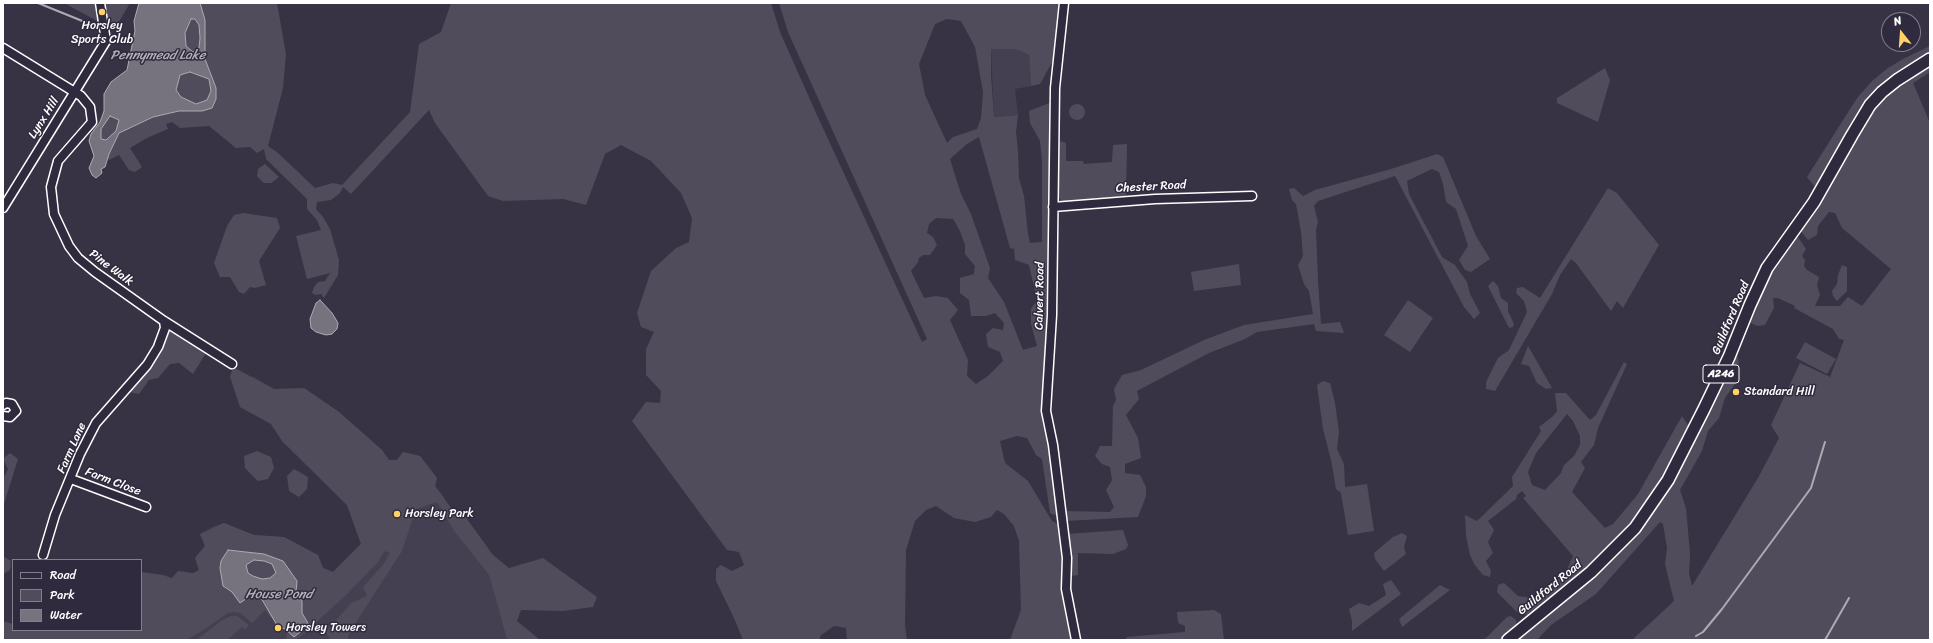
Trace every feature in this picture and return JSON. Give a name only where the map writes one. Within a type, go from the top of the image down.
[{"type":"main road","name":"Guildford Road","points":[[1508,640],[1591,572],[1635,528],[1668,480],[1729,357],[1767,268],[1814,202],[1870,105],[1882,92],[1897,80],[1930,59]]},
{"type":"street","name":"Lynx Hill","points":[[3,208],[106,41],[100,3]]},
{"type":"street","name":"Calvert Road","points":[[1064,3],[1056,67],[1051,345],[1046,412],[1053,445],[1067,558],[1066,589],[1076,640]]},
{"type":"street","points":[[3,48],[75,92]]},
{"type":"street","name":"Pine Walk","points":[[75,92],[87,101],[90,107],[92,122],[58,161],[51,188],[54,214],[69,246],[78,258],[90,269],[164,321],[232,364]]},
{"type":"street","name":"Chester Road","points":[[1053,207],[1109,201],[1252,196]]},
{"type":"street","name":"Farm Lane","points":[[43,555],[55,514],[80,454],[96,423],[147,365],[158,347],[165,328],[164,321]]},
{"type":"street","points":[[3,405],[6,403],[12,404],[16,411],[10,417],[3,416]]},
{"type":"street","name":"Farm Close","points":[[71,478],[146,507]]},
{"type":"shaded area","points":[[991,49],[1015,49],[1029,55],[1031,86],[1015,89],[1018,115],[994,117]]},
{"type":"shaded area","name":"Horsley Park","points":[[252,376],[274,389],[304,388],[339,412],[382,450],[389,460],[397,460],[403,452],[420,456],[437,478],[435,486],[445,498],[438,502],[454,531],[489,575],[507,640],[186,640],[199,570],[195,558],[205,546],[200,534],[212,527],[224,523],[254,535],[284,537],[318,555],[323,568],[333,572],[361,544],[347,505],[282,441],[271,424],[240,407]]},
{"type":"green space","name":"Horsley Sports Club","points":[[64,3],[130,3],[114,30]]},
{"type":"green space","points":[[200,3],[277,3],[286,54],[283,88],[268,146],[278,153],[315,188],[333,183],[342,185],[410,112],[419,44],[441,32],[451,3],[771,3],[780,32],[816,113],[922,342],[927,339],[788,32],[779,3],[1062,3],[1055,57],[1040,84],[1031,86],[1029,55],[1015,49],[991,49],[991,75],[994,117],[1018,115],[1016,132],[1019,178],[1024,196],[1030,243],[1042,242],[1042,162],[1040,141],[1030,123],[1029,111],[1052,102],[1048,348],[1042,420],[1050,448],[1058,513],[1057,516],[1050,513],[1042,459],[1036,455],[1027,438],[1017,436],[1000,441],[1005,463],[1028,481],[1052,521],[1058,524],[1066,575],[1065,583],[1062,588],[1072,640],[1010,640],[1021,610],[1019,541],[1014,526],[1004,514],[997,510],[991,517],[975,522],[954,518],[936,506],[926,510],[915,521],[906,550],[905,626],[907,640],[847,640],[846,628],[834,626],[820,636],[820,640],[743,640],[716,581],[716,569],[721,565],[732,571],[744,565],[739,552],[727,550],[632,421],[646,402],[660,403],[661,391],[646,375],[646,349],[654,332],[641,327],[637,313],[651,271],[676,248],[689,242],[692,218],[681,193],[651,161],[621,145],[605,154],[586,205],[563,199],[503,201],[488,196],[435,123],[429,110],[351,194],[343,187],[340,193],[331,200],[317,202],[316,209],[330,229],[339,260],[338,275],[324,298],[321,294],[316,295],[312,293],[318,282],[325,281],[330,273],[307,279],[296,236],[321,230],[317,220],[307,209],[307,199],[266,159],[264,149],[257,153],[250,147],[236,148],[209,126],[180,128],[172,122],[166,124],[168,129],[147,138],[130,148],[142,167],[135,172],[129,170],[119,155],[109,160],[107,158],[119,133],[129,128],[153,117],[179,111],[202,111],[216,88],[205,59],[205,20]],"holes":[[[947,19],[961,21],[975,47],[983,92],[981,118],[977,129],[953,137],[947,143],[925,95],[919,64],[935,24]],[[979,137],[1010,248],[1014,249],[1015,260],[1029,265],[1037,300],[1031,309],[1031,324],[1037,346],[1023,350],[1004,302],[988,278],[990,268],[971,214],[961,194],[950,159],[967,144]],[[936,218],[953,219],[960,231],[965,245],[965,254],[975,266],[974,274],[960,278],[960,293],[969,300],[971,316],[986,316],[995,313],[1004,323],[1003,330],[993,328],[986,334],[988,347],[1000,352],[1003,361],[988,376],[976,384],[967,376],[968,360],[950,320],[958,310],[948,298],[936,296],[924,298],[911,271],[918,262],[919,258],[923,255],[930,255],[937,245],[933,237],[927,233],[929,224]]]},
{"type":"green space","points":[[191,19],[195,19],[199,25],[200,38],[199,48],[193,52],[186,46],[185,33]]},
{"type":"green space","points":[[1930,46],[1930,52],[1889,78],[1867,100],[1816,188],[1807,177],[1857,98],[1872,81],[1888,68],[1903,59],[1918,52],[1921,52],[1921,50]]},
{"type":"green space","points":[[1930,64],[1930,72],[1913,83],[1930,123],[1930,640],[1632,640],[1674,601],[1665,564],[1667,548],[1663,524],[1660,522],[1596,594],[1551,625],[1537,640],[1511,640],[1636,531],[1736,354],[1739,361],[1735,384],[1725,398],[1719,418],[1708,431],[1702,451],[1680,490],[1686,508],[1690,554],[1689,573],[1692,586],[1758,478],[1779,438],[1771,425],[1800,363],[1830,377],[1844,340],[1839,339],[1833,329],[1794,308],[1795,306],[1778,298],[1773,298],[1774,308],[1765,325],[1757,326],[1751,323],[1749,317],[1761,287],[1794,236],[1798,237],[1806,249],[1802,256],[1805,260],[1804,266],[1807,270],[1819,277],[1817,285],[1820,295],[1815,306],[1840,306],[1848,297],[1862,306],[1891,269],[1842,228],[1835,213],[1829,212],[1818,226],[1817,235],[1808,240],[1799,229],[1864,121],[1882,97],[1896,85]]},
{"type":"green space","points":[[1605,68],[1610,80],[1598,122],[1557,103],[1557,98]]},
{"type":"green space","points":[[190,72],[209,79],[211,91],[207,100],[196,104],[181,97],[176,90],[180,75]]},
{"type":"green space","points":[[1077,104],[1084,109],[1085,112],[1080,119],[1077,120],[1070,115],[1069,112],[1074,105]]},
{"type":"green space","points":[[110,115],[119,120],[116,131],[105,140],[101,139],[101,129]]},
{"type":"green space","points":[[1061,141],[1066,143],[1066,161],[1083,161],[1084,164],[1112,162],[1113,145],[1127,144],[1126,196],[1063,202],[1057,196],[1057,145]]},
{"type":"green space","points":[[1437,154],[1443,157],[1476,236],[1490,259],[1471,272],[1465,270],[1459,260],[1468,246],[1456,209],[1446,202],[1439,172],[1432,169],[1407,181],[1409,194],[1442,257],[1455,265],[1467,282],[1470,294],[1480,313],[1474,319],[1464,307],[1395,176],[1318,201],[1314,206],[1318,222],[1316,230],[1321,324],[1340,322],[1344,333],[1316,331],[1314,324],[1257,332],[1245,339],[1209,353],[1137,391],[1139,399],[1126,415],[1138,438],[1141,458],[1125,464],[1125,473],[1140,475],[1146,487],[1146,496],[1138,517],[1066,521],[1064,511],[1110,512],[1114,507],[1106,490],[1112,480],[1110,467],[1102,464],[1095,456],[1100,446],[1112,446],[1113,406],[1116,400],[1114,389],[1122,375],[1141,370],[1204,340],[1244,325],[1313,314],[1309,291],[1304,284],[1298,265],[1303,256],[1301,232],[1296,204],[1292,200],[1289,189],[1294,188],[1303,196],[1315,190],[1391,169]]},
{"type":"green space","points":[[265,164],[279,177],[271,183],[264,183],[257,176],[258,169]]},
{"type":"green space","points":[[1608,188],[1617,193],[1659,245],[1623,308],[1617,301],[1611,311],[1576,263],[1571,259],[1560,275],[1552,294],[1495,391],[1486,389],[1486,382],[1498,358],[1509,350],[1527,312],[1524,301],[1516,293],[1517,288],[1523,287],[1540,298]]},
{"type":"green space","points":[[243,213],[277,218],[280,228],[259,261],[266,285],[255,288],[250,287],[244,294],[239,292],[230,277],[220,277],[214,263],[227,226],[234,215]]},
{"type":"green space","points":[[1239,264],[1241,285],[1194,291],[1191,272]]},
{"type":"green space","points":[[1842,265],[1847,267],[1847,291],[1837,301],[1833,296],[1832,291],[1837,284],[1838,275]]},
{"type":"green space","points":[[1493,281],[1498,286],[1501,298],[1508,303],[1508,311],[1514,324],[1513,327],[1509,328],[1488,286]]},
{"type":"green space","points":[[1408,300],[1433,318],[1410,352],[1384,335]]},
{"type":"green space","points":[[174,329],[206,353],[193,374],[179,363],[170,364],[158,378],[149,380],[139,394],[129,392],[129,387],[168,331]]},
{"type":"green space","points":[[1805,342],[1836,359],[1827,374],[1796,358]]},
{"type":"green space","points":[[1528,346],[1552,388],[1546,389],[1537,383],[1529,366],[1521,364]]},
{"type":"green space","points":[[1624,362],[1627,364],[1598,428],[1594,445],[1581,462],[1585,468],[1572,492],[1605,528],[1613,524],[1638,494],[1682,416],[1688,425],[1661,479],[1638,515],[1623,533],[1566,587],[1527,615],[1519,614],[1497,592],[1498,585],[1504,583],[1518,596],[1531,598],[1547,590],[1566,572],[1573,556],[1523,498],[1526,496],[1522,491],[1517,495],[1516,499],[1488,521],[1494,530],[1488,542],[1493,553],[1486,561],[1491,571],[1490,577],[1483,575],[1474,564],[1470,555],[1466,536],[1465,515],[1477,521],[1513,486],[1512,477],[1541,431],[1539,427],[1557,411],[1555,393],[1566,393],[1590,420],[1596,415]],"holes":[[[1567,414],[1573,421],[1580,436],[1580,445],[1574,456],[1564,465],[1561,473],[1545,490],[1532,485],[1528,472],[1536,453]]]},
{"type":"green space","points":[[233,367],[274,389],[304,388],[339,412],[382,450],[389,460],[397,460],[403,452],[420,456],[437,478],[435,486],[454,512],[462,512],[493,555],[509,568],[543,558],[597,597],[593,607],[563,611],[521,610],[517,621],[540,640],[507,640],[489,575],[454,531],[437,502],[416,509],[402,551],[349,633],[348,640],[331,640],[326,632],[351,603],[367,596],[363,587],[383,565],[390,553],[385,551],[377,563],[345,596],[300,637],[294,640],[286,640],[287,631],[295,637],[309,625],[302,613],[302,601],[296,592],[297,581],[283,561],[264,554],[228,550],[221,561],[220,568],[226,590],[232,592],[257,591],[272,617],[271,618],[265,610],[252,623],[240,613],[228,613],[186,640],[3,640],[3,621],[12,624],[12,631],[142,631],[142,572],[163,575],[172,578],[178,571],[193,573],[199,570],[195,558],[205,546],[200,534],[224,523],[254,535],[284,537],[318,555],[323,568],[333,572],[361,544],[347,505],[282,441],[271,424],[240,407],[230,377]]},
{"type":"green space","points":[[1323,381],[1330,383],[1335,403],[1339,432],[1337,449],[1344,464],[1345,487],[1367,484],[1374,531],[1348,535],[1341,493],[1336,489],[1331,460],[1323,429],[1317,385]]},
{"type":"green space","points":[[257,451],[271,457],[274,468],[268,479],[258,481],[245,468],[244,456]]},
{"type":"green space","points":[[10,453],[18,459],[3,507],[3,479],[8,469],[3,459]]},
{"type":"green space","points":[[294,469],[308,477],[307,489],[299,497],[289,491],[287,476]]},
{"type":"green space","points":[[1123,530],[1128,545],[1126,549],[1113,554],[1078,553],[1078,575],[1071,576],[1067,534]]},
{"type":"green space","points":[[1402,533],[1407,536],[1404,547],[1406,554],[1384,571],[1375,559],[1374,553],[1393,537]]},
{"type":"green space","points":[[3,556],[11,561],[10,570],[3,574]]},
{"type":"green space","points":[[254,560],[272,564],[276,573],[270,578],[262,579],[253,576],[248,573],[246,564]]},
{"type":"green space","points":[[1391,580],[1401,594],[1352,631],[1352,621],[1349,609],[1359,603],[1369,606],[1386,595],[1383,584]]},
{"type":"green space","points":[[1440,585],[1450,590],[1402,627],[1399,619]]},
{"type":"green space","points":[[1214,610],[1221,614],[1224,640],[1125,640],[1127,637],[1185,632],[1185,626],[1178,623],[1177,612]]},
{"type":"green space","points":[[231,616],[237,616],[249,625],[245,629],[242,627],[227,640],[196,640],[221,621]]},
{"type":"green space","points":[[1511,616],[1516,620],[1517,627],[1504,640],[1484,640],[1507,617]]},
{"type":"water","name":"Pennymead Lake","points":[[139,3],[200,3],[205,20],[205,59],[216,88],[216,99],[212,108],[202,111],[179,111],[153,117],[119,133],[109,154],[105,167],[101,169],[102,173],[96,178],[92,175],[89,168],[94,156],[89,141],[91,134],[100,122],[104,111],[104,94],[111,82],[127,70],[135,31],[134,21]],"holes":[[[191,19],[195,19],[199,25],[200,38],[199,48],[193,52],[186,46],[185,33]],[[190,72],[209,79],[211,91],[207,100],[196,104],[181,97],[176,90],[180,75]],[[110,116],[119,120],[116,131],[106,140],[101,139],[101,129]]]},
{"type":"water","points":[[320,300],[332,313],[338,323],[337,329],[332,334],[326,335],[316,332],[311,328],[310,319],[316,303]]},
{"type":"water","name":"House Pond","points":[[228,550],[264,554],[283,561],[297,581],[296,592],[302,601],[302,613],[309,625],[294,637],[285,629],[278,627],[257,591],[240,603],[232,592],[223,586],[220,568],[221,561]],"holes":[[[254,560],[272,564],[276,573],[270,578],[262,579],[248,573],[246,565]]]},
{"type":"waterway","points":[[38,3],[102,29]]},
{"type":"waterway","points":[[118,36],[132,41]]},
{"type":"waterway","points":[[1696,636],[1703,632],[1722,609],[1811,488],[1825,442]]},
{"type":"waterway","points":[[1825,640],[1849,598]]},
{"type":"place","name":"Horsley Sports Club","points":[[102,12]]},
{"type":"place","name":"Standard Hill","points":[[1736,392]]},
{"type":"place","name":"Horsley Park","points":[[397,514]]},
{"type":"place","name":"Horsley Towers","points":[[278,628]]}]
